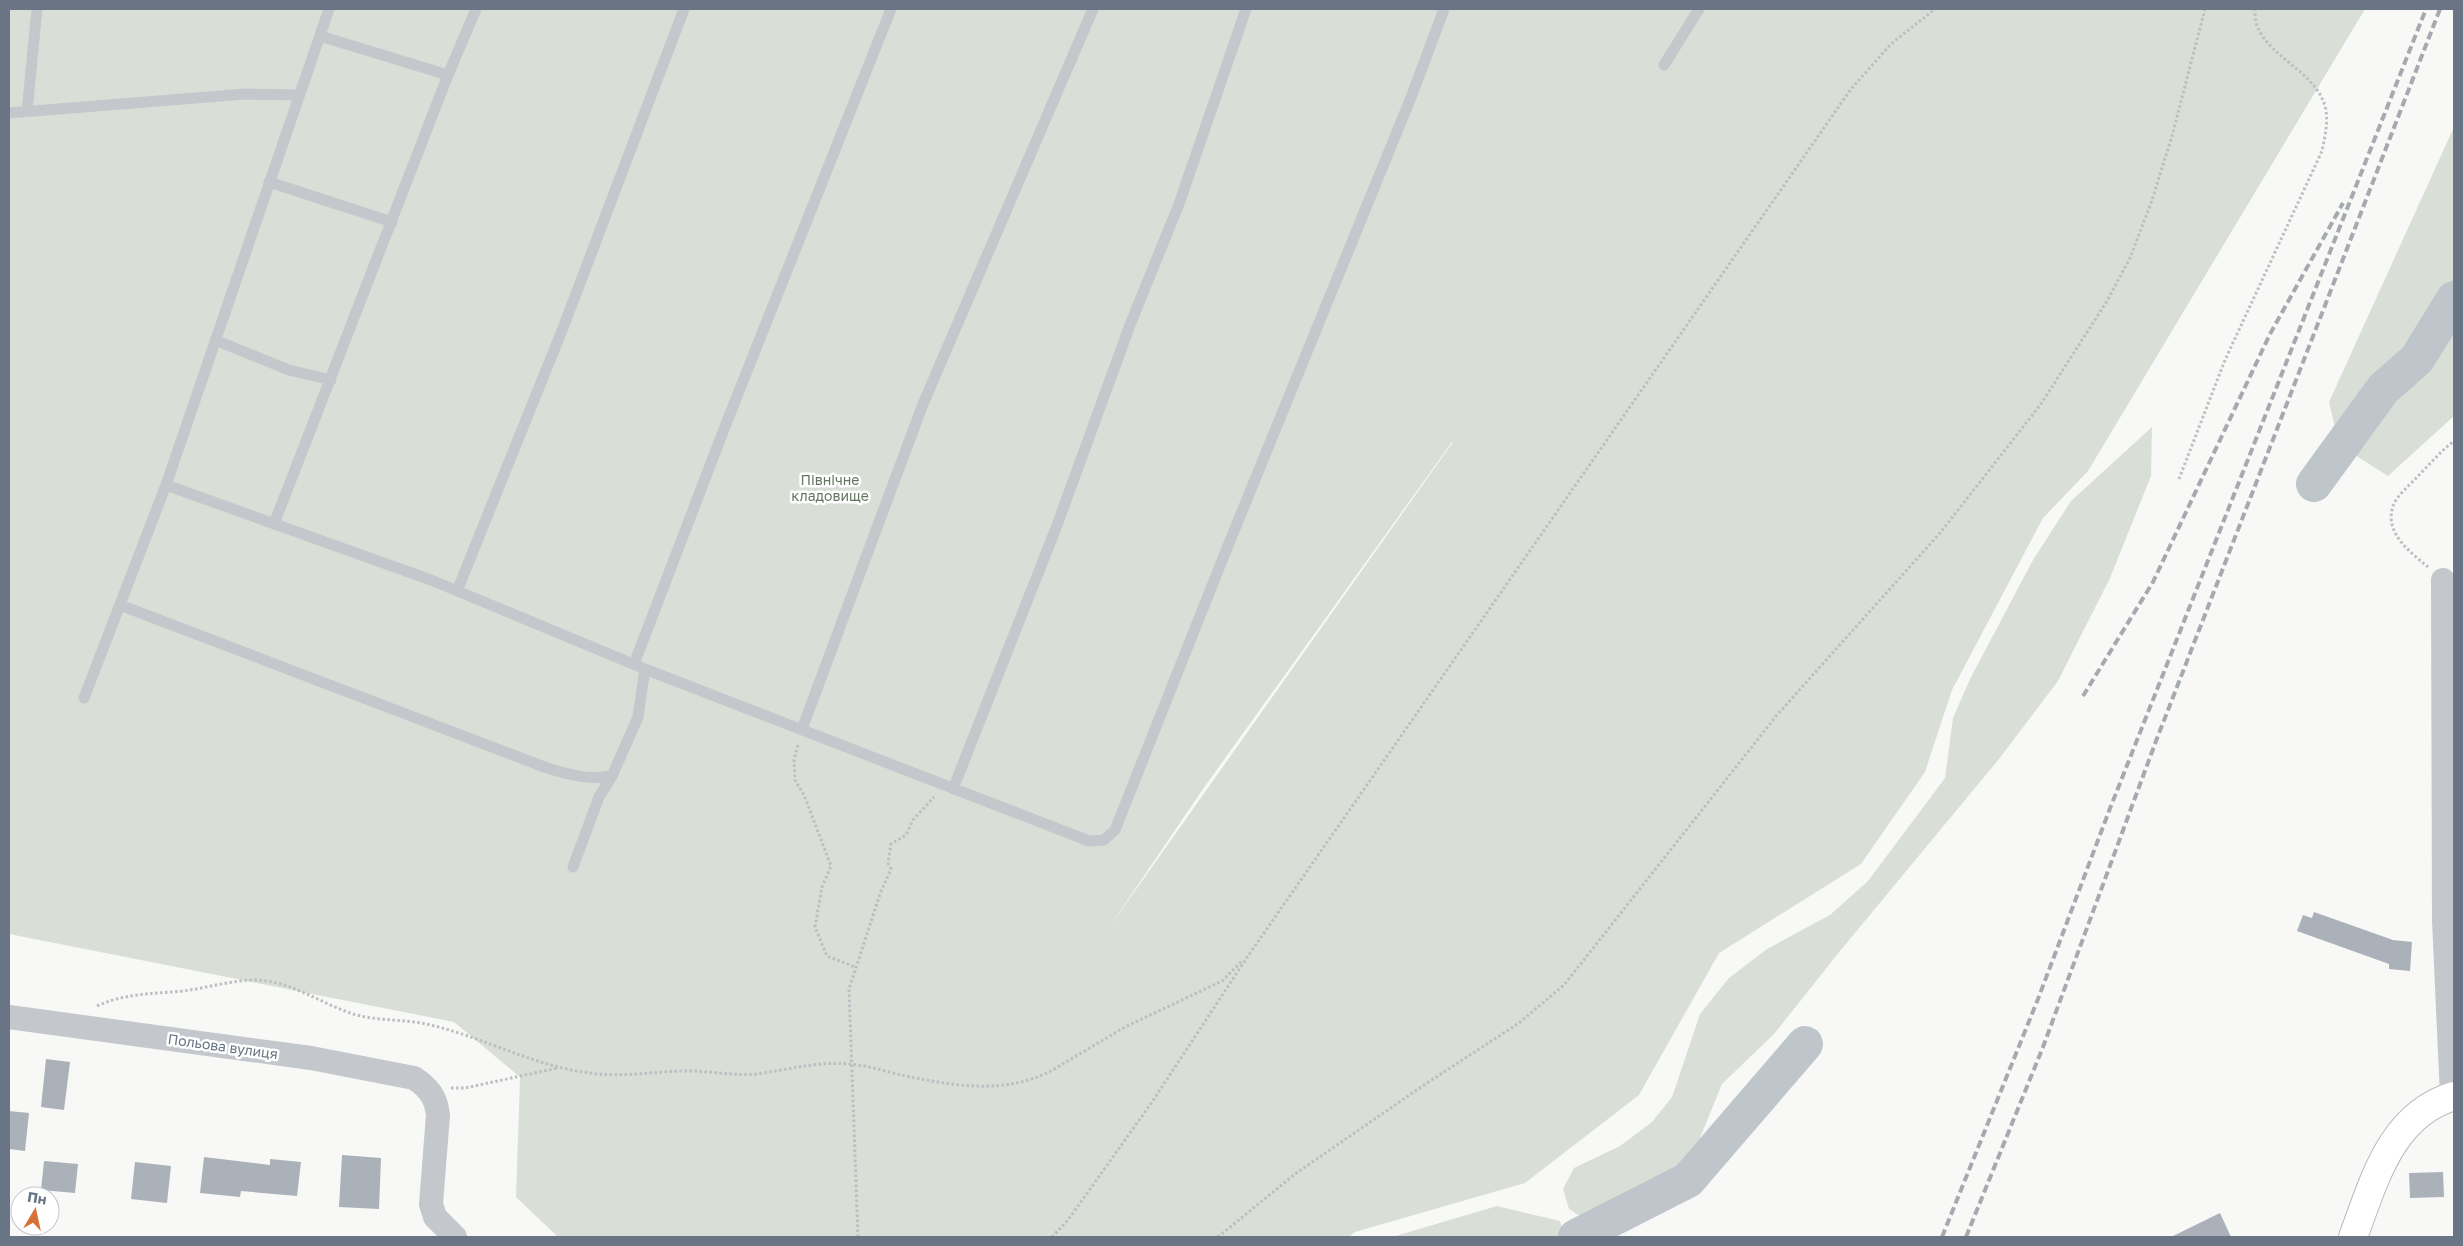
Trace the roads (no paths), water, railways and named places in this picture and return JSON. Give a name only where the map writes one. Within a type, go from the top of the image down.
[{"type":"street","points":[[2353,1237],[2390,1146],[2408,1124],[2421,1113],[2453,1096],[2444,920],[2443,580]]},
{"type":"street","name":"Польова вулиця","points":[[9,1016],[311,1058],[414,1078],[427,1088],[436,1101],[438,1114],[431,1204],[435,1216],[455,1237]]},
{"type":"lane","points":[[26,111],[37,9]]},
{"type":"lane","points":[[84,698],[166,485],[329,9]]},
{"type":"lane","points":[[274,524],[448,75],[476,9]]},
{"type":"lane","points":[[457,591],[563,328],[684,9]]},
{"type":"lane","points":[[574,867],[599,797],[612,776],[638,717],[639,666],[730,415],[891,9]]},
{"type":"lane","points":[[802,729],[923,404],[1093,9]]},
{"type":"lane","points":[[953,789],[1056,528],[1130,325],[1179,204],[1246,9]]},
{"type":"lane","points":[[166,485],[457,591],[639,666],[1089,841],[1104,840],[1115,830],[1225,553],[1412,95],[1444,9]]},
{"type":"lane","points":[[1664,65],[1699,9]]},
{"type":"lane","points":[[320,36],[448,75]]},
{"type":"lane","points":[[9,113],[116,106],[245,94],[299,95]]},
{"type":"lane","points":[[270,182],[392,222]]},
{"type":"lane","points":[[215,340],[289,370],[331,380]]},
{"type":"lane","points":[[120,605],[547,768],[572,776],[594,779],[612,776]]},
{"type":"waterway","points":[[2314,484],[2383,389],[2417,359],[2454,299]]},
{"type":"waterway","points":[[1576,1237],[1688,1180],[1805,1044]]},
{"type":"railway","points":[[1942,1237],[2038,999],[2109,811],[2426,9]]},
{"type":"railway","points":[[1966,1237],[2043,1047],[2156,741],[2440,9]]},
{"type":"railway","points":[[2083,696],[2153,582],[2270,334],[2343,203]]},
{"type":"park label","name":"Північне кладовище","points":[[830,488]]}]
